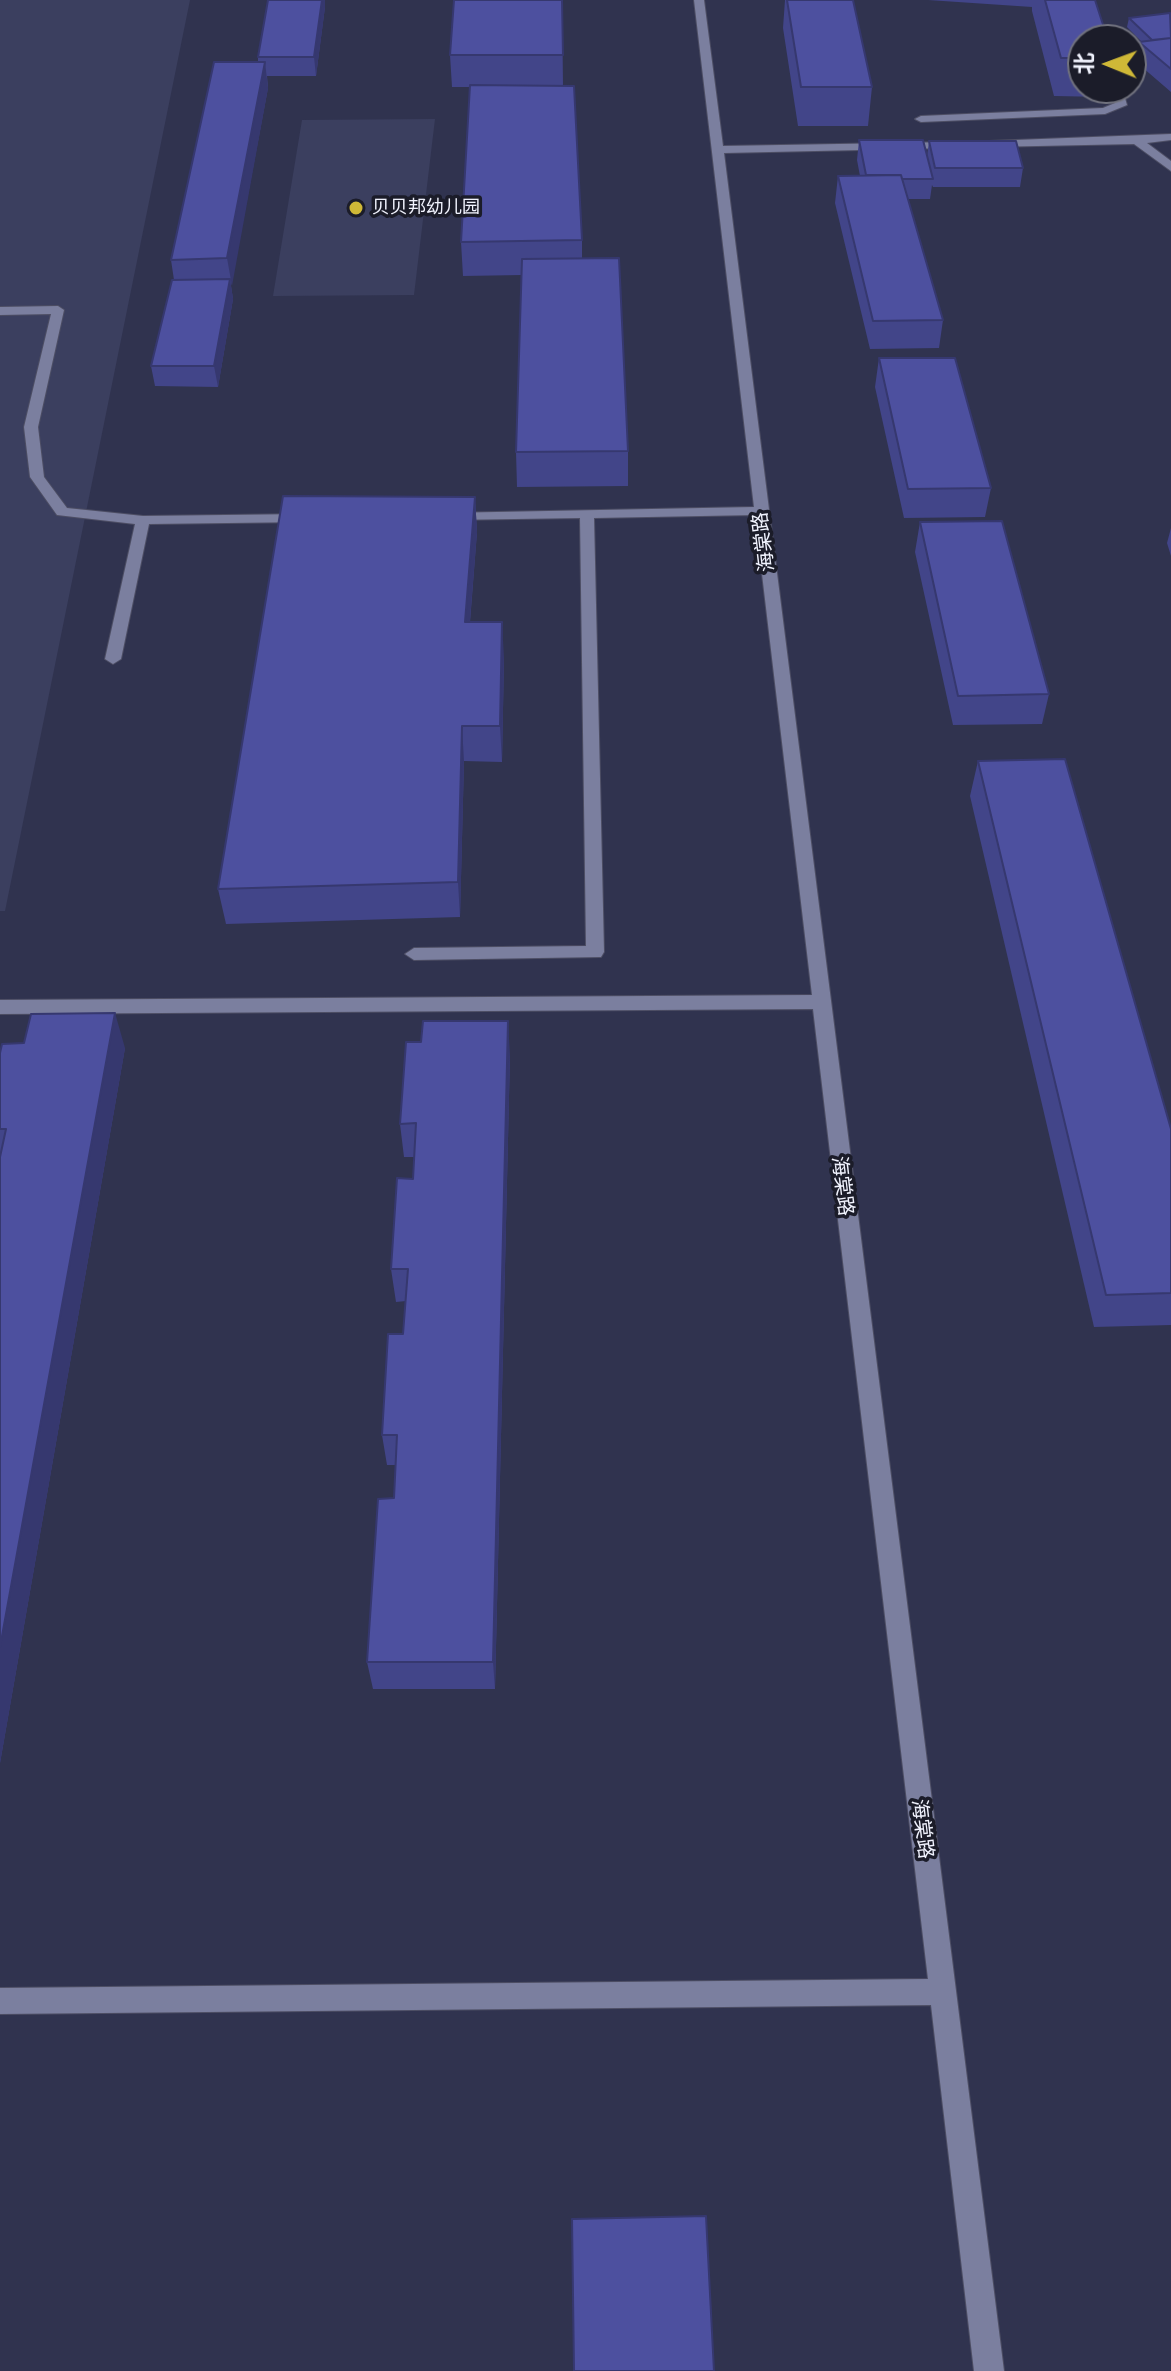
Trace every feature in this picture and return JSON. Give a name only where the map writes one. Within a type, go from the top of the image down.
[{"type":"street","name":"海棠路","points":[[699,0],[819,1002],[989,2371]]},
{"type":"street","points":[[921,119],[1105,111],[1121,104]]},
{"type":"street","points":[[978,144],[1171,137]]},
{"type":"street","points":[[1137,140],[1171,167]]},
{"type":"street","points":[[717,150],[962,145]]},
{"type":"street","points":[[0,311],[58,310],[31,427],[37,477],[62,512],[143,520],[317,518]]},
{"type":"street","points":[[428,516],[760,511]]},
{"type":"street","points":[[414,954],[595,952],[587,514]]},
{"type":"street","points":[[113,659],[143,520]]},
{"type":"street","points":[[0,1007],[819,1002]]},
{"type":"street","points":[[0,2001],[942,1992]]},
{"type":"shaded area","points":[[0,0],[190,0],[5,911],[0,911]]},
{"type":"shaded area","name":"贝贝邦幼儿园","points":[[435,119],[414,295],[273,296],[302,120]]},
{"type":"building","points":[[268,0],[322,0],[314,57],[258,57]]},
{"type":"building","points":[[454,0],[562,0],[563,55],[450,55]]},
{"type":"building","points":[[787,0],[853,0],[872,87],[801,87]]},
{"type":"building","points":[[1045,0],[1095,0],[1103,24],[1067,24],[1067,58],[1061,58]]},
{"type":"building","points":[[1170,13],[1171,38],[1152,40],[1147,35],[1147,24],[1135,24],[1129,18]]},
{"type":"building","points":[[1171,38],[1171,69],[1147,49],[1147,41]]},
{"type":"building","points":[[214,62],[265,62],[227,258],[171,260]]},
{"type":"building","points":[[470,85],[574,86],[582,240],[461,242]]},
{"type":"building","points":[[859,140],[923,140],[933,179],[866,175]]},
{"type":"building","points":[[929,141],[1016,141],[1023,168],[935,168]]},
{"type":"building","points":[[901,175],[943,320],[873,321],[838,176]]},
{"type":"building","points":[[619,258],[628,451],[516,452],[522,259]]},
{"type":"building","points":[[230,279],[214,366],[151,366],[172,280]]},
{"type":"building","points":[[879,358],[955,358],[991,488],[908,489]]},
{"type":"building","points":[[283,496],[475,497],[465,622],[502,622],[500,726],[462,726],[458,882],[218,889]]},
{"type":"building","points":[[1002,521],[1049,694],[958,696],[920,522]]},
{"type":"building","points":[[1065,759],[1171,1129],[1171,1293],[1106,1295],[978,761]]},
{"type":"building","points":[[115,1013],[0,1647],[0,1157],[6,1129],[0,1129],[0,1053],[2,1044],[24,1043],[31,1014]]},
{"type":"building","points":[[423,1021],[508,1021],[493,1662],[367,1662],[378,1499],[394,1498],[397,1435],[382,1435],[388,1334],[403,1334],[408,1269],[391,1269],[397,1178],[413,1179],[416,1123],[400,1124],[406,1042],[421,1042]]},
{"type":"building","points":[[706,2216],[714,2371],[574,2371],[572,2219]]},
{"type":"place","name":"贝贝邦幼儿园","points":[[356,208]]}]
